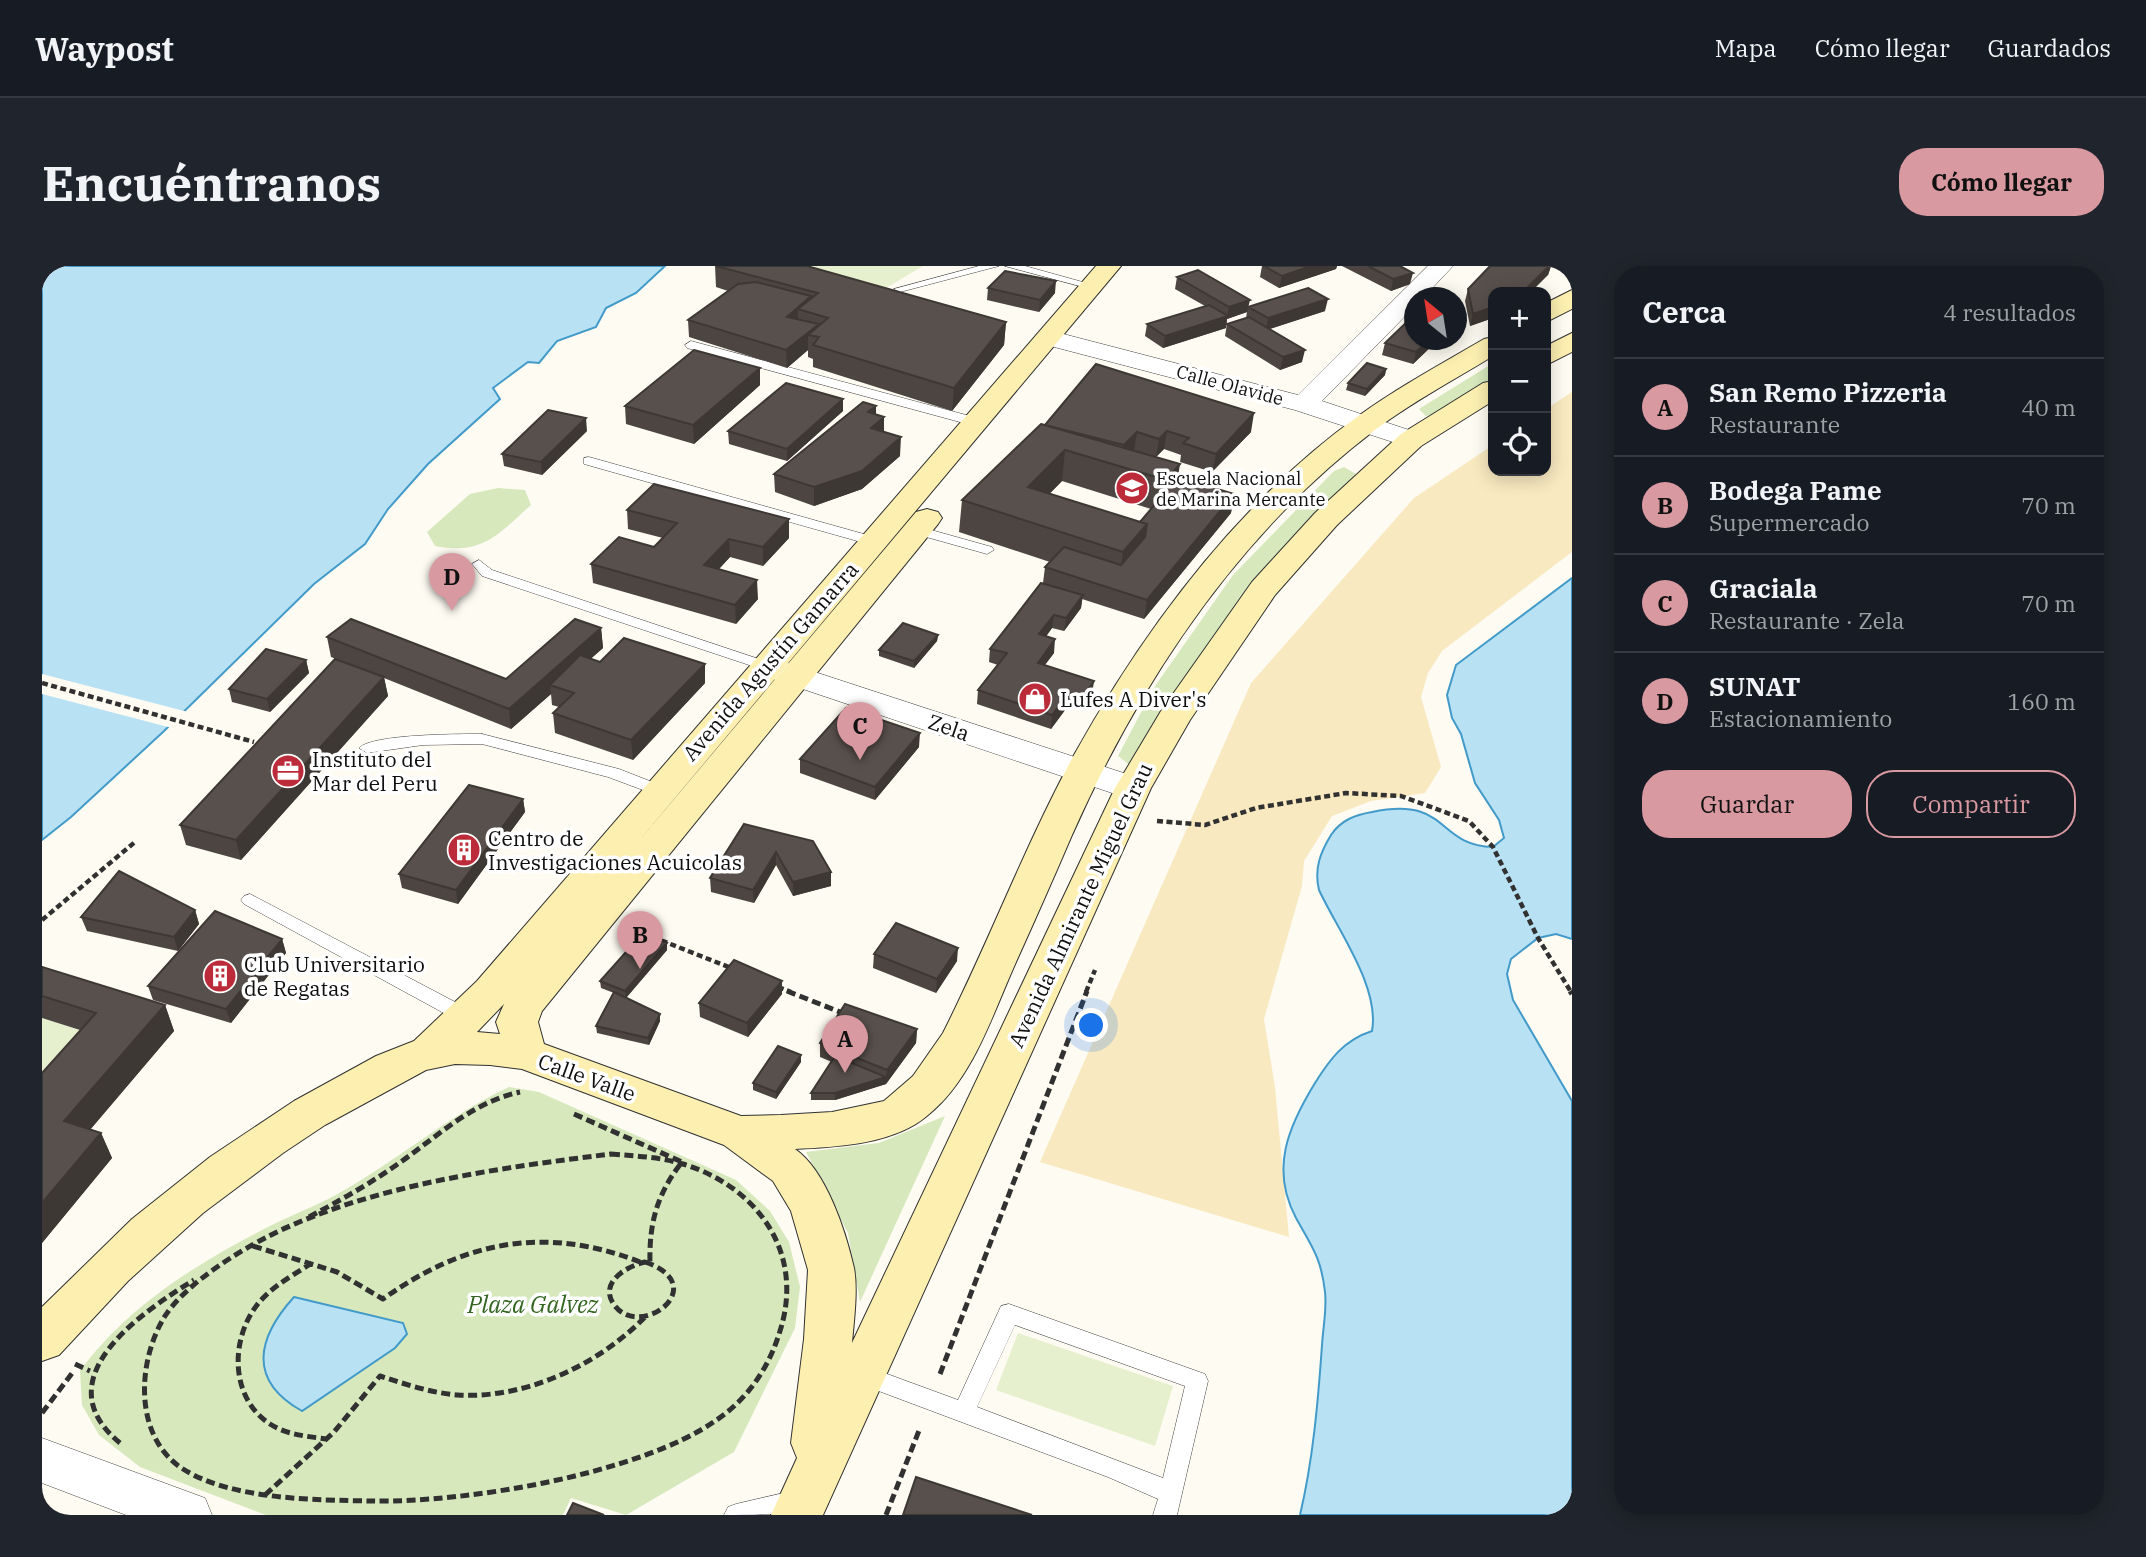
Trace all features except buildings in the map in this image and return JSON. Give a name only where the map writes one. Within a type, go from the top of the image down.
[{"type":"main road","name":"Avenida Agustín Gamarra","points":[[527,1075],[517,1022],[525,1004],[598,915],[781,671],[873,541],[976,422],[1136,266]]},
{"type":"main road","name":"Avenida Agustín Gamarra","points":[[428,1053],[469,1017],[508,977],[659,791],[781,671],[917,530],[1060,341],[1100,276]]},
{"type":"main road","points":[[1551,311],[1572,298]]},
{"type":"main road","points":[[1551,354],[1572,341]]},
{"type":"main road","points":[[740,1133],[821,1131],[871,1123],[912,1105],[953,1057],[1082,773],[1138,677],[1216,568],[1284,497],[1365,424],[1488,348]]},
{"type":"main road","name":"Avenida Almirante Miguel Grau","points":[[804,1497],[860,1374],[1145,798],[1172,719],[1263,589],[1326,519],[1410,440],[1488,392]]},
{"type":"main road","name":"Calle Valle","points":[[428,1053],[491,1047],[527,1075],[740,1133]]},
{"type":"main road","points":[[42,1340],[140,1237],[204,1185],[331,1101],[428,1053]]},
{"type":"main road","points":[[740,1133],[789,1168],[813,1208],[831,1270],[828,1339],[804,1497]]},
{"type":"street","points":[[1304,404],[1441,266]]},
{"type":"street","name":"Calle Olavide","points":[[1060,341],[1304,404],[1410,440]]},
{"type":"street","name":"Zela","points":[[781,671],[1082,773],[1145,798]]},
{"type":"street","points":[[42,1460],[186,1493]]},
{"type":"lane","points":[[900,289],[992,266]]},
{"type":"lane","points":[[1011,266],[1100,276]]},
{"type":"lane","points":[[691,345],[976,422]]},
{"type":"lane","points":[[589,461],[873,541]]},
{"type":"lane","points":[[917,530],[987,550]]},
{"type":"lane","points":[[479,564],[487,573],[781,671]]},
{"type":"lane","points":[[367,748],[423,740],[482,739],[613,773],[659,791]]},
{"type":"lane","points":[[250,900],[469,1017]]},
{"type":"lane","points":[[860,1374],[930,1402],[1115,1469],[1168,1504],[1197,1381],[1009,1313],[964,1414]]},
{"type":"lane","points":[[736,1515],[804,1497]]},
{"type":"path","points":[[42,683],[254,742]]},
{"type":"path","points":[[1145,798],[1153,819],[1205,825],[1256,808],[1346,793],[1401,796],[1469,821],[1493,847],[1538,938],[1572,994]]},
{"type":"path","points":[[42,920],[135,842]]},
{"type":"path","points":[[598,915],[737,971]]},
{"type":"path","points":[[886,1515],[1098,961]]},
{"type":"path","points":[[775,986],[851,1016]]},
{"type":"path","points":[[124,1445],[115,1439],[95,1413],[88,1391],[90,1371],[101,1352],[121,1331],[147,1310],[207,1272],[379,1178],[496,1098],[520,1092],[527,1075]]},
{"type":"path","points":[[186,1493],[265,1495],[333,1502],[404,1501],[526,1486],[582,1474],[683,1440],[728,1412],[758,1380],[777,1346],[788,1306],[789,1273],[780,1242],[762,1217],[716,1176],[562,1109]]},
{"type":"path","points":[[299,1223],[362,1201],[524,1166],[611,1154],[649,1156],[682,1162]]},
{"type":"path","points":[[650,1263],[652,1211],[662,1185],[682,1162]]},
{"type":"path","points":[[252,1246],[313,1263],[364,1284],[383,1299],[409,1280],[451,1258],[497,1247],[548,1242],[589,1246],[650,1263],[671,1275],[674,1292],[665,1308],[645,1317],[611,1349],[572,1368],[519,1387],[470,1395],[423,1390],[380,1376],[326,1439],[265,1495]]},
{"type":"path","points":[[640,1262],[617,1274],[609,1292],[616,1308],[634,1317],[645,1317]]},
{"type":"path","points":[[313,1263],[281,1282],[257,1306],[240,1334],[235,1365],[242,1394],[260,1417],[288,1433],[326,1439]]},
{"type":"path","points":[[186,1493],[150,1427],[143,1384],[146,1358],[155,1333],[175,1300],[207,1272]]},
{"type":"path","points":[[42,1413],[78,1366]]},
{"type":"path","points":[[164,1465],[186,1493]]},
{"type":"green space","points":[[812,266],[923,266],[881,291]]},
{"type":"green space","points":[[1488,366],[1488,383],[1439,413],[1426,416],[1419,409]]},
{"type":"green space","points":[[1344,467],[1356,474],[1250,589],[1131,766],[1118,756],[1155,686],[1233,575],[1334,471]]},
{"type":"green space","points":[[498,488],[525,490],[531,505],[499,534],[478,545],[466,548],[435,546],[427,532],[470,494]]},
{"type":"green space","points":[[42,1018],[106,1038],[42,1112]]},
{"type":"green space","name":"Plaza Galvez","points":[[509,1087],[539,1092],[736,1180],[770,1211],[789,1242],[800,1287],[795,1328],[734,1452],[626,1515],[571,1498],[563,1515],[266,1515],[140,1467],[99,1435],[82,1405],[80,1371],[120,1325],[143,1305],[220,1253],[338,1194],[467,1110]]},
{"type":"green space","points":[[945,1116],[860,1302],[848,1233],[806,1152],[879,1143]]},
{"type":"green space","points":[[1018,1333],[1173,1386],[1155,1446],[996,1390]]},
{"type":"sand","points":[[1572,392],[1572,552],[1442,651],[1428,673],[1421,697],[1441,767],[1425,793],[1371,801],[1332,816],[1304,861],[1302,886],[1264,1019],[1275,1087],[1289,1237],[1040,1162],[1251,683],[1414,498],[1488,448],[1488,476],[1551,476],[1551,406]]},
{"type":"water","points":[[42,266],[665,266],[636,293],[606,308],[596,327],[557,341],[539,363],[528,362],[493,388],[500,399],[428,464],[388,509],[365,544],[314,584],[163,732],[71,817],[42,840]]},
{"type":"water","points":[[1572,578],[1572,939],[1556,934],[1538,938],[1511,959],[1507,974],[1513,1000],[1572,1101],[1572,1515],[1300,1515],[1314,1431],[1325,1298],[1318,1261],[1288,1200],[1283,1165],[1290,1132],[1305,1099],[1332,1058],[1353,1040],[1372,1031],[1373,1014],[1370,996],[1356,959],[1319,890],[1319,861],[1331,835],[1339,826],[1354,817],[1372,812],[1416,810],[1474,844],[1493,847],[1504,838],[1499,820],[1475,783],[1461,734],[1452,718],[1447,695],[1456,665]]},
{"type":"water","points":[[294,1297],[403,1323],[407,1334],[395,1348],[302,1411],[284,1399],[272,1386],[264,1358],[272,1328]]},
{"type":"pier","points":[[42,674],[188,712],[172,728],[42,694]]},
{"type":"place","name":"Escuela Nacional de Marina Mercante","points":[[1132,488]]},
{"type":"place","name":"SUNAT","points":[[452,611]]},
{"type":"place","name":"Lufes A Diver's","points":[[1035,699]]},
{"type":"place","name":"Graciala","points":[[860,760]]},
{"type":"place","name":"Instituto del Mar del Peru","points":[[288,771]]},
{"type":"place","name":"Centro de Investigaciones Acuicolas","points":[[464,850]]},
{"type":"place","name":"Bodega Pame","points":[[640,969]]},
{"type":"place","name":"Club Universitario de Regatas","points":[[220,976]]},
{"type":"place","name":"San Remo Pizzeria","points":[[845,1073]]}]
